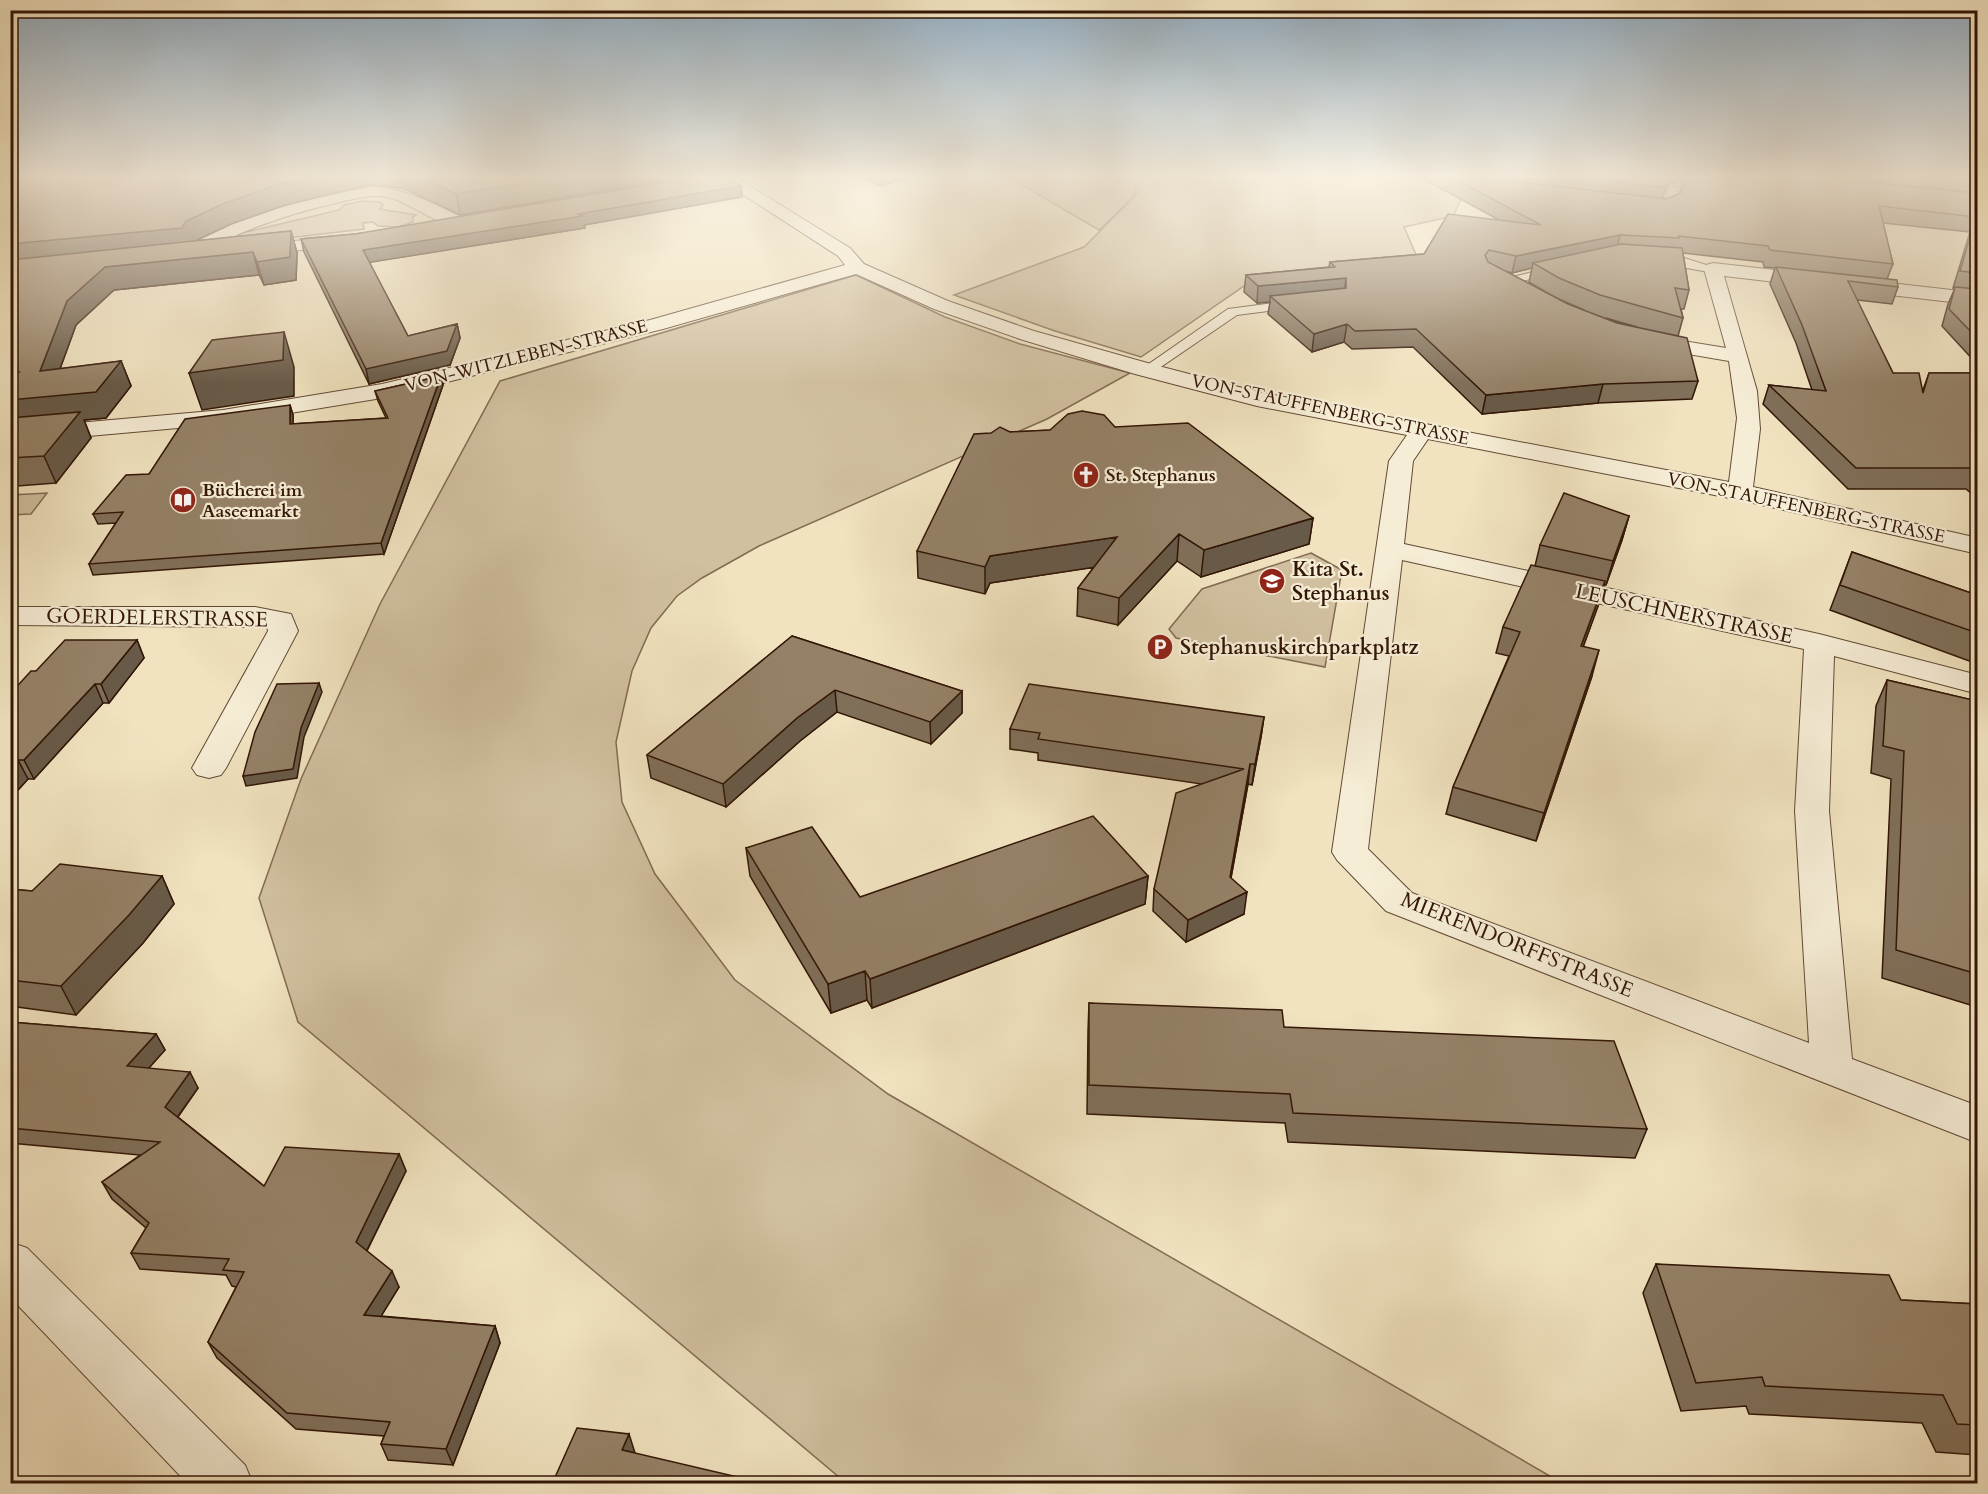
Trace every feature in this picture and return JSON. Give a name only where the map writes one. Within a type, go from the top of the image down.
[{"type":"street","points":[[186,257],[206,245]]},
{"type":"street","points":[[164,259],[298,245]]},
{"type":"street","name":"VON-STAUFFENBERG-STRASSE","points":[[831,245],[844,252],[857,268],[981,320],[1147,370],[1257,399],[1740,492],[1977,546]]},
{"type":"street","name":"VON-WITZLEBEN-STRASSE","points":[[10,436],[223,417],[382,391],[656,325],[857,268]]},
{"type":"street","points":[[1740,492],[1748,434],[1748,407],[1737,356],[1713,269],[1977,299]]},
{"type":"street","points":[[1500,277],[1535,296]]},
{"type":"street","points":[[1628,336],[1685,349],[1737,356]]},
{"type":"street","name":"MIERENDORFFSTRASSE","points":[[1423,430],[1401,460],[1350,852],[1399,902],[1977,1125]]},
{"type":"street","name":"LEUSCHNERSTRASSE","points":[[1390,549],[1819,643],[1977,685]]},
{"type":"street","name":"GOERDELERSTRASSE","points":[[10,616],[255,616],[281,620],[283,631],[209,768]]},
{"type":"street","points":[[1819,643],[1812,811],[1832,1069]]},
{"type":"street","points":[[10,1263],[226,1484]]},
{"type":"lane","points":[[1648,259],[1681,261],[1713,269]]},
{"type":"lane","points":[[1500,277],[1572,266]]},
{"type":"lane","points":[[1147,370],[1233,312],[1306,303]]},
{"type":"shaded area","points":[[1086,245],[1412,245],[1417,257],[1250,282],[1141,357],[1055,331],[954,295]]},
{"type":"shaded area","points":[[856,275],[945,317],[1020,344],[1130,373],[1047,419],[759,546],[702,578],[677,596],[651,628],[632,671],[616,742],[622,802],[655,874],[735,980],[888,1094],[1562,1483],[846,1483],[298,1022],[259,898],[301,779],[380,604],[500,381]]},
{"type":"shaded area","points":[[47,493],[31,514],[11,515],[11,495]]},
{"type":"shaded area","points":[[1311,553],[1342,570],[1325,667],[1176,638],[1169,629],[1202,589]]},
{"type":"building","points":[[158,245],[290,245],[290,257],[257,262],[253,252],[105,267],[67,301],[40,371],[121,361],[96,392],[10,400],[10,372],[19,372],[10,364],[10,260]]},
{"type":"building","points":[[304,245],[397,245],[363,250],[408,336],[457,324],[447,351],[366,369]]},
{"type":"building","points":[[1430,245],[1572,245],[1516,256],[1489,250],[1485,255],[1488,262],[1568,304],[1617,323],[1687,338],[1698,381],[1603,384],[1486,395],[1416,329],[1355,331],[1347,324],[1314,334],[1270,296],[1346,288],[1346,278],[1258,286],[1246,275],[1335,267],[1330,262],[1424,254]]},
{"type":"building","points":[[1618,245],[1682,248],[1689,290],[1675,288],[1683,318],[1600,295],[1559,278],[1533,263]]},
{"type":"building","points":[[1757,245],[1888,245],[1893,264],[1770,250],[1768,246]]},
{"type":"building","points":[[1968,245],[1977,245],[1977,273],[1960,271]]},
{"type":"building","points":[[1776,267],[1897,280],[1898,287],[1848,281],[1893,373],[1919,373],[1923,393],[1929,373],[1977,373],[1977,471],[1975,468],[1856,468],[1769,385],[1826,391],[1802,325]]},
{"type":"building","points":[[1955,287],[1977,289],[1977,338],[1949,309]]},
{"type":"building","points":[[284,332],[283,360],[189,373],[212,340]]},
{"type":"building","points":[[441,376],[381,543],[89,564],[123,512],[93,514],[126,475],[149,474],[185,419],[290,405],[290,424],[388,418],[375,391]]},
{"type":"building","points":[[1082,411],[1104,415],[1115,427],[1188,423],[1313,518],[1204,550],[1179,534],[1119,598],[1078,588],[1117,537],[990,556],[985,567],[917,551],[974,434],[991,433],[1000,427],[1010,432],[1050,430],[1068,414]]},
{"type":"building","points":[[80,412],[44,456],[10,458],[10,418]]},
{"type":"building","points":[[1564,493],[1629,516],[1613,561],[1540,545]]},
{"type":"building","points":[[1852,552],[1977,595],[1977,633],[1840,585]]},
{"type":"building","points":[[1531,565],[1605,581],[1581,646],[1599,650],[1544,813],[1453,787],[1520,632],[1503,627]]},
{"type":"building","points":[[792,636],[962,691],[930,722],[835,690],[797,718],[723,784],[647,755]]},
{"type":"building","points":[[65,640],[137,640],[101,684],[95,684],[24,760],[18,760],[10,769],[10,694],[31,671],[36,671]]},
{"type":"building","points":[[1887,680],[1977,701],[1977,974],[1896,950],[1904,751],[1883,746]]},
{"type":"building","points":[[319,683],[301,728],[293,769],[243,776],[255,732],[277,684]]},
{"type":"building","points":[[1029,684],[1264,717],[1255,764],[1250,764],[1230,877],[1247,892],[1188,920],[1154,889],[1176,793],[1244,769],[1038,739],[1040,733],[1010,729]]},
{"type":"building","points":[[1093,816],[1148,876],[870,979],[865,971],[828,984],[746,848],[812,827],[860,897]]},
{"type":"building","points":[[60,864],[162,876],[129,915],[61,986],[10,980],[10,889],[32,891]]},
{"type":"building","points":[[1089,1003],[1282,1010],[1284,1027],[1614,1041],[1647,1129],[1293,1113],[1290,1094],[1089,1085]]},
{"type":"building","points":[[10,1022],[156,1034],[127,1066],[190,1072],[165,1107],[264,1186],[285,1147],[399,1154],[356,1242],[392,1271],[364,1315],[495,1326],[446,1449],[381,1444],[390,1422],[287,1413],[208,1342],[244,1272],[223,1270],[229,1259],[131,1253],[149,1223],[102,1182],[160,1142],[10,1128]]},
{"type":"building","points":[[1656,1264],[1889,1275],[1901,1300],[1977,1304],[1977,1425],[1957,1424],[1943,1395],[1765,1386],[1762,1377],[1696,1383]]},
{"type":"building","points":[[577,1428],[629,1434],[622,1450],[742,1478],[740,1484],[552,1484]]},
{"type":"place","name":"St. Stephanus","points":[[1086,475]]},
{"type":"place","name":"Bücherei im Aaseemarkt","points":[[183,500]]},
{"type":"place","name":"Kita St. Stephanus","points":[[1272,581]]},
{"type":"place","name":"Stephanuskirchparkplatz","points":[[1160,647]]}]
